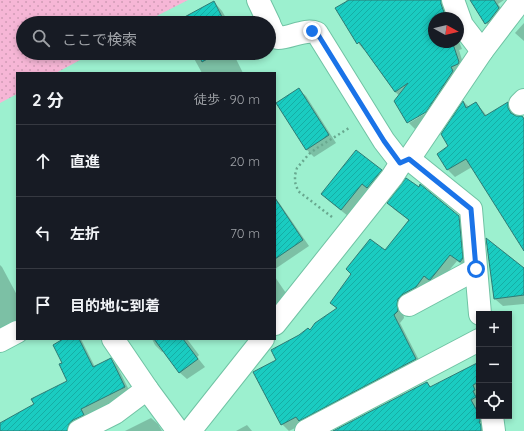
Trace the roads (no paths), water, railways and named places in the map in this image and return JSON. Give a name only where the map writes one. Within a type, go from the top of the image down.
[{"type":"street","points":[[258,0],[266,16]]},
{"type":"street","points":[[453,0],[462,25],[482,51]]},
{"type":"street","points":[[276,323],[405,161],[482,51],[521,0]]},
{"type":"street","points":[[276,36],[278,38],[284,38],[312,31],[317,33],[384,141],[405,161],[471,209],[480,311]]},
{"type":"street","points":[[409,305],[476,269]]},
{"type":"street","points":[[0,341],[16,333]]},
{"type":"street","points":[[114,340],[178,431]]},
{"type":"street","points":[[306,431],[476,342]]},
{"type":"street","points":[[190,431],[253,343]]},
{"type":"street","points":[[78,431],[115,413],[147,389]]},
{"type":"street","points":[[492,419],[494,431]]}]
